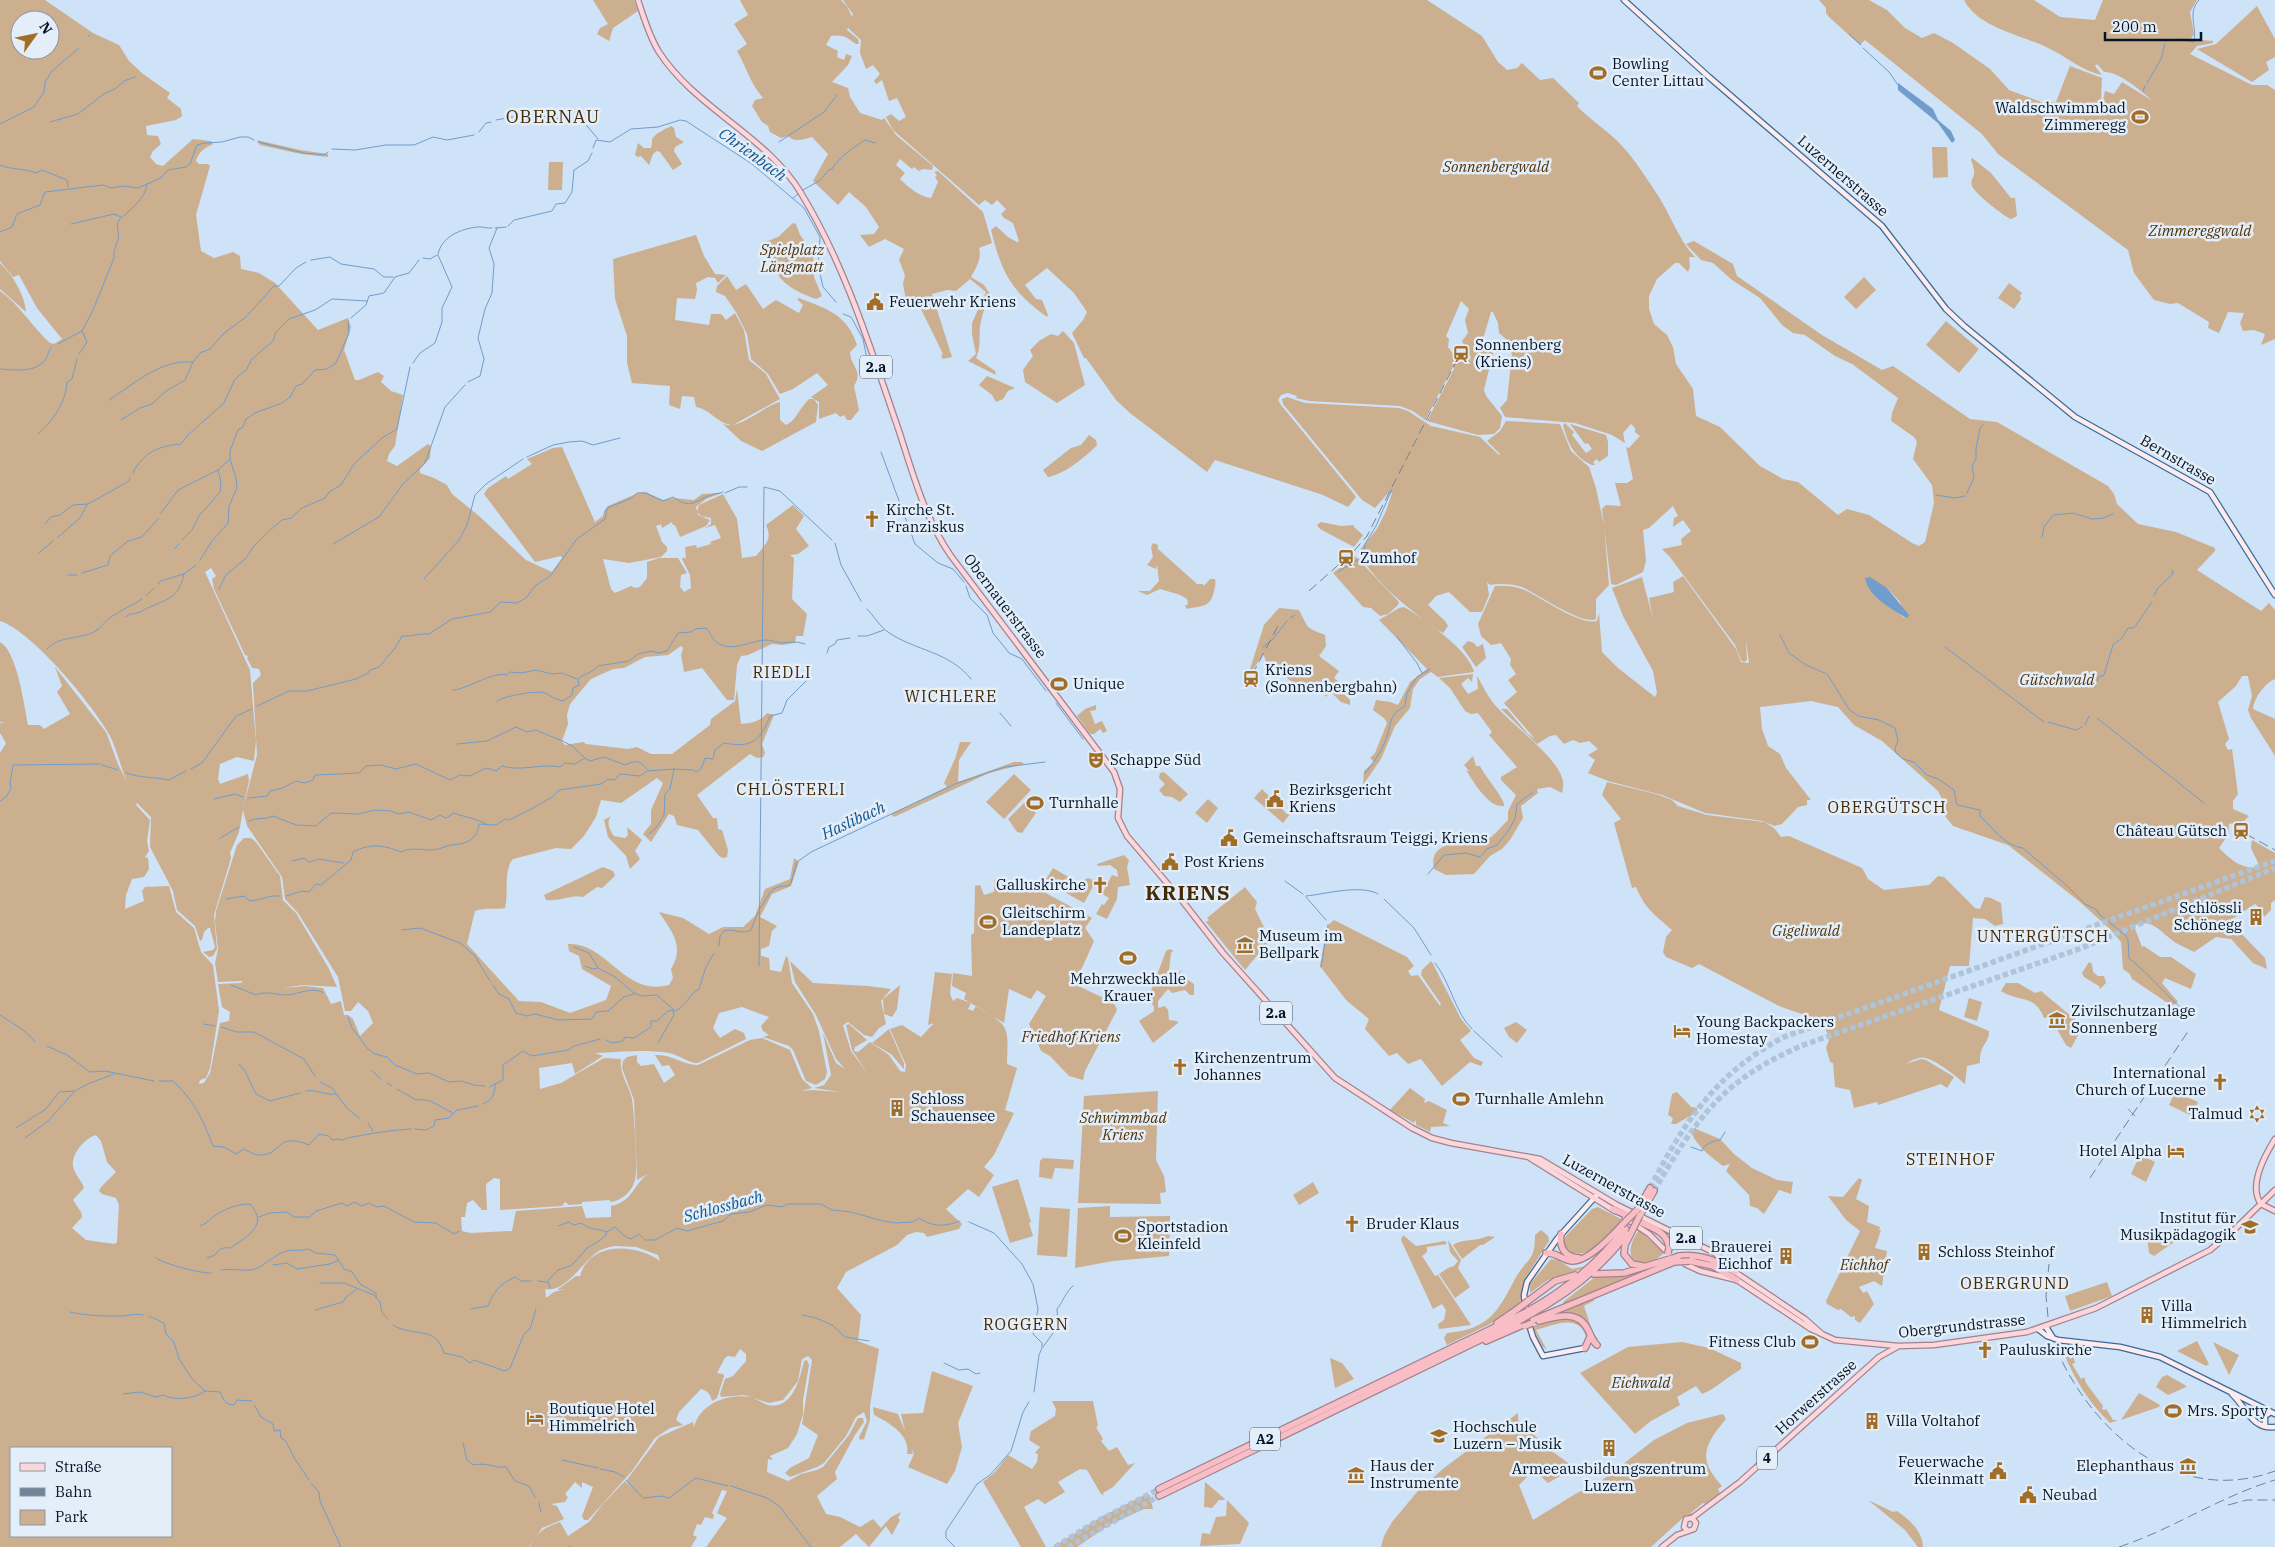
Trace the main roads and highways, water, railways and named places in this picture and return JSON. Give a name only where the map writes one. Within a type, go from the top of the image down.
[{"type":"highway","points":[[1546,1253],[1556,1254],[1572,1261],[1586,1257],[1627,1229],[1652,1190]]},
{"type":"highway","points":[[1613,1209],[1626,1215]]},
{"type":"highway","points":[[1639,1212],[1627,1229],[1624,1254],[1629,1262],[1640,1266],[1667,1257],[1697,1255],[1708,1258],[1735,1272]]},
{"type":"highway","points":[[1642,1223],[1664,1235],[1669,1243],[1667,1257]]},
{"type":"highway","name":"A2","points":[[1159,1496],[1518,1318],[1530,1318],[1585,1278],[1612,1252],[1627,1229]]},
{"type":"highway","points":[[1559,1237],[1560,1244],[1566,1253],[1573,1257],[1586,1257]]},
{"type":"highway","points":[[1559,1237],[1560,1252],[1572,1261]]},
{"type":"highway","points":[[1530,1318],[1667,1257]]},
{"type":"highway","points":[[1594,1274],[1624,1273],[1667,1257],[1712,1265],[1737,1280]]},
{"type":"highway","points":[[1462,1346],[1518,1318],[1528,1301],[1555,1281],[1575,1275]]},
{"type":"highway","points":[[1530,1318],[1574,1317],[1585,1324],[1590,1337],[1597,1345]]},
{"type":"highway","points":[[1585,1348],[1590,1337]]},
{"type":"highway","name":"A2","points":[[1159,1489],[1462,1346]]},
{"type":"main road","name":"Obernauerstrasse","points":[[638,0],[646,27],[659,52],[673,70],[702,98],[773,158],[800,191],[834,255],[870,349],[925,508],[934,528],[957,563],[1106,760]]},
{"type":"main road","name":"Luzernerstrasse","points":[[1624,0],[1709,77],[1882,226],[1952,316],[2032,382]]},
{"type":"main road","name":"Bernstrasse","points":[[2032,382],[2074,417],[2210,492],[2275,595]]},
{"type":"main road","name":"Luzernerstrasse","points":[[1106,760],[1116,774],[1119,784],[1118,816],[1127,836],[1184,903],[1223,953],[1328,1072],[1370,1102],[1422,1134],[1451,1143],[1538,1158],[1644,1230],[1667,1257]]},
{"type":"main road","points":[[2275,1139],[2264,1160],[2258,1179],[2256,1196],[2261,1204],[2275,1211]]},
{"type":"main road","name":"Luzernerstrasse","points":[[1529,1157],[1596,1196],[1711,1250],[1735,1272]]},
{"type":"main road","points":[[1552,1161],[1556,1169]]},
{"type":"main road","name":"Obergrundstrasse","points":[[1737,1280],[1811,1330],[1842,1342],[1898,1346],[1934,1345],[1970,1338],[2015,1334],[2046,1327],[2096,1308],[2204,1254],[2227,1237],[2275,1190]]},
{"type":"main road","points":[[1585,1348],[1544,1356],[1530,1328],[1524,1307],[1524,1295],[1527,1282],[1546,1253],[1596,1196]]},
{"type":"main road","points":[[1735,1272],[1737,1280]]},
{"type":"main road","name":"Obergrundstrasse","points":[[1735,1272],[1805,1319],[1822,1334]]},
{"type":"main road","points":[[2046,1327],[2053,1338]]},
{"type":"main road","points":[[2038,1329],[2045,1335],[2053,1338],[2120,1346],[2153,1354],[2273,1413]]},
{"type":"main road","name":"Horwerstrasse","points":[[1879,1357],[1885,1345]]},
{"type":"main road","name":"Horwerstrasse","points":[[1692,1518],[1702,1513],[1740,1482],[1879,1357],[1898,1346]]},
{"type":"main road","points":[[2227,1390],[2235,1397],[2250,1417],[2261,1425],[2274,1426]]},
{"type":"main road","points":[[2265,1424],[2265,1416],[2273,1413]]},
{"type":"main road","name":"Horwerstrasse","points":[[1696,1523],[1702,1513]]},
{"type":"main road","points":[[1662,1547],[1677,1535],[1694,1529],[1696,1523],[1692,1518],[1685,1520],[1684,1526],[1677,1535]]},
{"type":"main road","points":[[1684,1526],[1687,1530]]},
{"type":"water","points":[[1898,83],[1933,109],[1938,120],[1951,131],[1955,140],[1952,143],[1938,123],[1898,90]]},
{"type":"water","points":[[1870,577],[1887,588],[1909,615],[1907,618],[1888,607],[1871,591],[1865,578]]},
{"type":"waterway","points":[[2178,39],[2194,42],[2193,15],[2195,5],[2199,0]]},
{"type":"waterway","points":[[1849,34],[1861,45]]},
{"type":"waterway","points":[[2147,83],[2161,59],[2165,44]]},
{"type":"waterway","points":[[0,124],[34,107],[44,92],[45,82],[52,71],[79,48]]},
{"type":"waterway","points":[[1863,48],[1889,72],[1898,85]]},
{"type":"waterway","points":[[50,122],[78,114],[105,93],[115,89],[124,81],[135,77]]},
{"type":"waterway","points":[[2143,91],[2145,86]]},
{"type":"waterway","points":[[779,142],[824,112],[837,95]]},
{"type":"waterway","points":[[496,120],[529,114],[566,120],[582,120],[598,139]]},
{"type":"waterway","name":"Chrienbach","points":[[593,148],[596,140],[610,142],[631,129],[658,127],[680,120],[686,121],[752,164],[804,208],[820,237],[818,265],[823,287],[836,302]]},
{"type":"waterway","points":[[479,132],[486,123],[491,122]]},
{"type":"waterway","points":[[332,149],[355,150],[386,145],[414,145],[433,137],[447,140],[474,135]]},
{"type":"waterway","points":[[0,232],[12,227],[17,214],[40,205],[45,192],[103,185],[111,188],[123,186],[138,188],[161,178],[168,170],[186,167],[190,164],[197,145],[222,142],[240,137],[248,137],[254,140]]},
{"type":"waterway","points":[[803,190],[819,181],[851,149],[865,140],[876,142]]},
{"type":"waterway","points":[[258,142],[304,153],[324,155],[328,152]]},
{"type":"waterway","name":"Chrienbach","points":[[508,226],[514,220],[552,211],[556,204],[565,203],[572,192],[574,170],[588,161],[592,153]]},
{"type":"waterway","points":[[0,165],[36,173],[42,170],[67,180],[68,187]]},
{"type":"waterway","points":[[58,344],[82,331],[93,310],[114,258],[119,220],[140,200],[147,184]]},
{"type":"waterway","name":"Chrienbach","points":[[793,198],[798,194]]},
{"type":"waterway","points":[[71,224],[114,214],[121,217]]},
{"type":"waterway","name":"Chrienbach","points":[[495,228],[506,227]]},
{"type":"waterway","name":"Chrienbach","points":[[438,254],[444,242],[453,234],[471,228],[492,228]]},
{"type":"waterway","points":[[468,382],[480,376],[484,359],[478,338],[485,309],[492,293],[494,264],[489,248],[497,228]]},
{"type":"waterway","points":[[423,258],[430,259],[437,255]]},
{"type":"waterway","points":[[413,363],[420,353],[435,343],[442,322],[442,308],[452,287],[438,255]]},
{"type":"waterway","points":[[311,260],[330,257],[341,264],[374,269],[384,277],[393,277]]},
{"type":"waterway","points":[[351,318],[366,305],[369,296],[384,293],[395,277],[409,273],[419,260]]},
{"type":"waterway","points":[[121,420],[140,408],[152,404],[166,391],[185,380],[193,362],[200,353],[210,349],[223,334],[246,317],[274,286],[279,286],[296,268],[306,262]]},
{"type":"waterway","points":[[133,473],[142,460],[152,451],[166,446],[181,444],[188,435],[224,403],[235,379],[246,370],[252,359],[273,341],[276,332],[289,319],[315,310],[332,299],[367,301]]},
{"type":"waterway","name":"Chrienbach","points":[[843,314],[851,317],[863,339],[867,359]]},
{"type":"waterway","points":[[200,560],[212,541],[228,523],[229,506],[237,488],[230,451],[238,430],[243,427],[246,419],[255,413],[282,403],[290,397],[296,386],[302,384],[315,370],[327,369],[336,363],[349,333],[348,321]]},
{"type":"waterway","points":[[79,354],[87,342],[82,331]]},
{"type":"waterway","points":[[0,369],[24,370],[36,367],[46,358],[52,347]]},
{"type":"waterway","points":[[38,434],[54,417],[61,404],[67,382],[72,379],[77,359]]},
{"type":"waterway","points":[[109,400],[159,368],[169,364],[192,362]]},
{"type":"waterway","points":[[219,589],[226,575],[246,558],[254,546],[268,532],[282,520],[291,518],[302,508],[325,498],[329,492],[341,485],[354,464],[382,438],[397,429],[410,367]]},
{"type":"waterway","points":[[333,544],[379,517],[403,484],[425,463],[445,407],[465,385]]},
{"type":"waterway","points":[[1967,493],[1974,477],[1972,466],[1976,459],[1980,428],[1983,425]]},
{"type":"waterway","points":[[527,457],[553,445],[582,441],[593,445],[620,438]]},
{"type":"waterway","name":"Chrienbach","points":[[881,452],[915,544],[938,563],[953,569],[964,582]]},
{"type":"waterway","points":[[424,579],[459,540],[467,525],[475,495],[486,484],[523,459]]},
{"type":"waterway","points":[[161,513],[178,490],[218,470],[229,460]]},
{"type":"waterway","points":[[182,540],[192,530],[199,516],[220,492],[221,482],[218,470]]},
{"type":"waterway","points":[[45,524],[51,517],[60,515],[73,505],[88,504],[129,481],[130,478]]},
{"type":"waterway","points":[[725,493],[739,487],[747,487]]},
{"type":"waterway","points":[[759,966],[764,487],[780,491],[832,540]]},
{"type":"waterway","points":[[1363,555],[1365,544],[1376,526],[1392,489]]},
{"type":"waterway","points":[[257,706],[289,691],[307,691],[356,679],[370,670],[379,667],[395,648],[402,636],[429,634],[452,619],[490,612],[501,602],[517,603],[526,598],[535,586],[550,576],[577,539],[605,519],[607,508],[632,498],[637,493],[645,493],[663,501],[673,497],[689,504],[723,492]]},
{"type":"waterway","points":[[1936,495],[1955,498],[1965,496]]},
{"type":"waterway","points":[[57,538],[80,518],[87,505]]},
{"type":"waterway","points":[[2042,537],[2044,527],[2053,515],[2073,513],[2092,519],[2104,518],[2113,514]]},
{"type":"waterway","points":[[82,573],[108,565],[110,556],[128,541],[142,537],[158,519]]},
{"type":"waterway","points":[[39,553],[53,541]]},
{"type":"waterway","points":[[835,543],[841,565],[861,601]]},
{"type":"waterway","points":[[174,549],[179,544]]},
{"type":"waterway","points":[[1338,572],[1359,559]]},
{"type":"waterway","points":[[158,584],[160,581],[184,574],[196,565]]},
{"type":"waterway","points":[[2154,596],[2158,588],[2173,574],[2172,570]]},
{"type":"waterway","points":[[126,617],[164,601],[173,595],[180,587],[184,574]]},
{"type":"waterway","points":[[68,575],[77,575]]},
{"type":"waterway","name":"Chrienbach","points":[[966,586],[970,598],[987,615],[993,633],[1009,653],[1022,659],[1046,691]]},
{"type":"waterway","points":[[146,596],[154,588]]},
{"type":"waterway","points":[[47,649],[63,640],[94,632],[111,617],[142,599]]},
{"type":"waterway","points":[[2095,686],[2099,677],[2104,675],[2113,645],[2122,638],[2128,628],[2134,628],[2152,602]]},
{"type":"waterway","points":[[867,609],[888,632],[953,663],[971,679]]},
{"type":"waterway","points":[[1290,618],[1295,615]]},
{"type":"waterway","points":[[1263,647],[1273,639],[1287,621]]},
{"type":"waterway","points":[[497,701],[513,695],[541,692],[563,701],[572,695],[573,688],[579,685],[578,679],[598,666],[629,661],[638,654],[651,651],[659,653],[667,651],[678,633],[691,632],[695,629],[706,628],[716,642],[726,647],[767,640],[781,643],[796,642],[805,644]]},
{"type":"waterway","points":[[858,636],[867,636],[884,630]]},
{"type":"waterway","points":[[1780,635],[1789,653],[1806,665],[1827,674],[1849,709],[1858,716],[1879,720],[1895,728],[1898,741],[1895,748],[1896,753],[1903,759],[1914,762],[1927,775],[1938,779],[1954,790],[1957,805],[1980,810],[1980,816],[2000,836],[2011,844],[2023,848],[2085,904],[2097,910],[2099,914],[2125,935],[2128,939],[2129,958],[2186,1013]]},
{"type":"waterway","points":[[1397,637],[1417,663],[1422,673]]},
{"type":"waterway","points":[[827,653],[829,647],[835,644],[837,640],[850,638]]},
{"type":"waterway","points":[[1945,647],[2044,722]]},
{"type":"waterway","points":[[1365,773],[1382,748],[1393,716],[1405,706],[1407,693],[1417,677],[1430,669]]},
{"type":"waterway","points":[[453,690],[501,674],[507,675],[510,672],[521,673],[536,670],[552,674],[562,673],[577,679]]},
{"type":"waterway","points":[[286,896],[302,891],[309,892],[316,884],[321,885],[351,860],[353,852],[365,847],[383,847],[401,852],[413,849],[432,850],[461,844],[473,838],[479,824],[496,825],[505,819],[509,820],[552,797],[559,790],[601,784],[608,779],[615,780],[620,774],[640,776],[647,771],[674,769],[697,772],[702,767],[705,758],[713,759],[715,750],[724,743],[748,744],[758,737],[770,716],[782,713],[787,700],[810,677]]},
{"type":"waterway","name":"Chrienbach","points":[[1056,703],[1083,739]]},
{"type":"waterway","points":[[191,769],[202,763],[236,716],[252,709]]},
{"type":"waterway","points":[[1000,713],[1011,726]]},
{"type":"waterway","points":[[2085,725],[2089,716]]},
{"type":"waterway","points":[[2097,718],[2204,803]]},
{"type":"waterway","points":[[2048,722],[2076,730],[2082,727]]},
{"type":"waterway","points":[[457,744],[487,741],[516,727],[527,732],[536,730],[563,741],[574,747],[584,757]]},
{"type":"waterway","points":[[249,798],[267,796],[270,791],[283,788],[296,781],[305,783],[313,780],[315,775],[359,773],[366,766],[381,765],[396,769],[416,764],[450,780],[460,775],[470,776],[486,768],[496,771],[502,766],[509,768],[560,767],[565,763],[575,764],[585,758],[590,761],[604,757],[625,765],[637,762],[647,769]]},
{"type":"waterway","name":"Haslibach","points":[[760,908],[773,889],[788,886],[791,883],[797,862],[811,852],[955,784],[1005,767],[1045,762]]},
{"type":"waterway","points":[[0,801],[7,796],[11,788],[13,765],[100,764]]},
{"type":"waterway","points":[[102,765],[118,770]]},
{"type":"waterway","points":[[649,834],[656,828],[664,815],[665,794],[670,789],[674,769]]},
{"type":"waterway","points":[[126,773],[169,780],[186,771]]},
{"type":"waterway","points":[[1428,874],[1444,855],[1466,853],[1480,857],[1487,849],[1497,845],[1515,819],[1517,804],[1533,792]]},
{"type":"waterway","points":[[214,799],[235,794],[243,797]]},
{"type":"waterway","points":[[249,821],[273,816],[296,825],[316,826],[331,813],[359,814],[375,810],[391,811],[399,814],[409,812],[431,820],[440,815],[446,818],[454,813],[486,824]]},
{"type":"waterway","points":[[220,838],[239,827]]},
{"type":"waterway","points":[[292,861],[304,858],[309,862],[319,859],[343,863]]},
{"type":"waterway","points":[[1285,881],[1303,894]]},
{"type":"waterway","points":[[1306,896],[1353,890],[1371,891],[1378,894]]},
{"type":"waterway","points":[[226,899],[244,896],[250,901],[280,896]]},
{"type":"waterway","points":[[1306,897],[1326,920]]},
{"type":"waterway","points":[[1384,899],[1414,928],[1431,955]]},
{"type":"waterway","name":"Haslibach","points":[[719,946],[720,936],[724,931],[744,932],[751,930],[758,912]]},
{"type":"waterway","points":[[1321,967],[1328,925]]},
{"type":"waterway","points":[[402,930],[420,928],[460,943],[475,956],[490,981]]},
{"type":"waterway","points":[[574,947],[589,953],[598,968],[615,977],[634,993],[641,996],[657,995],[675,1011],[682,1007],[692,994],[699,989],[706,967],[714,953]]},
{"type":"waterway","points":[[1435,963],[1445,979],[1461,1014],[1472,1029]]},
{"type":"waterway","points":[[585,966],[593,969],[598,968]]},
{"type":"waterway","points":[[231,985],[256,995],[266,993],[289,995],[309,990],[323,993]]},
{"type":"waterway","points":[[493,985],[499,994],[509,999],[516,1013],[527,1016],[535,1014],[559,1020],[592,1019],[596,1012],[608,1011],[624,997],[634,994]]},
{"type":"waterway","points":[[606,1040],[612,1043],[623,1041],[625,1037],[634,1038],[651,1027],[651,1021],[657,1021],[668,1011],[673,1010],[674,1015],[658,1043]]},
{"type":"waterway","points":[[0,1015],[23,1030],[35,1041]]},
{"type":"waterway","points":[[348,1017],[352,1028],[368,1049],[375,1054],[387,1057],[395,1065],[417,1074],[429,1073],[449,1082],[461,1081],[485,1086]]},
{"type":"waterway","points":[[204,1024],[215,1026]]},
{"type":"waterway","points":[[221,1027],[237,1032],[254,1032],[304,1059],[315,1076]]},
{"type":"waterway","points":[[1474,1031],[1502,1057]]},
{"type":"waterway","points":[[483,1104],[493,1096],[495,1084],[503,1080],[503,1065],[523,1051],[532,1056],[568,1050],[574,1046],[600,1039]]},
{"type":"waterway","points":[[47,1046],[67,1055],[90,1072],[105,1071],[154,1081]]},
{"type":"waterway","points":[[239,1064],[245,1071],[256,1094],[270,1101],[300,1093]]},
{"type":"waterway","points":[[371,1070],[381,1079]]},
{"type":"waterway","points":[[25,1138],[48,1121],[75,1091],[114,1074]]},
{"type":"waterway","points":[[159,1081],[173,1081],[187,1096],[201,1119],[213,1146],[224,1147],[236,1154],[244,1149],[257,1155],[267,1154],[285,1142],[290,1141],[298,1141],[309,1145],[319,1134],[329,1136],[332,1140],[343,1140],[379,1132],[411,1129]]},
{"type":"waterway","points":[[320,1082],[332,1088],[346,1107],[360,1119]]},
{"type":"waterway","points":[[387,1083],[392,1086]]},
{"type":"waterway","points":[[490,1087],[495,1084]]},
{"type":"waterway","points":[[397,1089],[416,1100],[431,1101],[453,1113]]},
{"type":"waterway","points":[[16,1128],[46,1109],[59,1092],[74,1091]]},
{"type":"waterway","points":[[306,1091],[337,1094]]},
{"type":"waterway","points":[[415,1129],[426,1130],[434,1126],[435,1120],[449,1118],[457,1110],[478,1106]]},
{"type":"waterway","points":[[2128,1109],[2135,1116]]},
{"type":"waterway","points":[[368,1123],[373,1131]]},
{"type":"waterway","points":[[1691,1147],[1702,1151],[1707,1145],[1720,1140],[1725,1132]]},
{"type":"waterway","points":[[259,1217],[270,1213],[287,1212],[294,1217],[310,1217],[316,1211],[342,1203],[347,1206],[355,1202],[361,1206],[369,1203],[377,1207],[384,1206],[414,1222],[436,1223],[454,1234],[459,1231]]},
{"type":"waterway","points":[[200,1226],[221,1212],[240,1205],[250,1204],[257,1218],[257,1224],[249,1235],[230,1248],[221,1249],[215,1255],[207,1258]]},
{"type":"waterway","name":"Schlossbach","points":[[558,1226],[569,1222],[574,1225],[581,1223],[589,1228],[607,1232],[615,1227],[631,1239],[639,1234],[645,1240],[655,1240],[677,1228],[687,1231],[723,1221],[731,1214],[749,1212],[767,1205],[782,1207],[787,1204],[821,1204],[832,1210],[851,1212],[896,1223],[912,1222],[919,1218],[939,1225],[960,1221]]},
{"type":"waterway","points":[[969,1222],[994,1233],[1022,1264],[1033,1284],[1038,1309],[1033,1334],[1042,1343],[1034,1392]]},
{"type":"waterway","points":[[547,1282],[558,1270],[570,1266],[587,1248],[599,1241],[607,1232]]},
{"type":"waterway","points":[[221,1270],[255,1269],[284,1252],[308,1249],[316,1253],[335,1255],[344,1269],[352,1272],[360,1284],[376,1293],[376,1297]]},
{"type":"waterway","points":[[156,1258],[183,1268],[211,1273]]},
{"type":"waterway","points":[[273,1265],[287,1263],[297,1269],[330,1264],[339,1260]]},
{"type":"waterway","points":[[471,1309],[488,1306],[498,1288],[515,1277],[521,1281],[531,1281]]},
{"type":"waterway","points":[[538,1281],[546,1282]]},
{"type":"waterway","points":[[548,1282],[550,1288]]},
{"type":"waterway","points":[[320,1283],[344,1283],[374,1295],[380,1302],[382,1313],[388,1319]]},
{"type":"waterway","points":[[1043,1347],[1058,1326],[1057,1309],[1073,1286]]},
{"type":"waterway","points":[[315,1310],[343,1302],[346,1297],[357,1289]]},
{"type":"waterway","points":[[393,1325],[435,1338],[444,1353],[462,1357],[470,1363],[474,1360],[505,1371],[510,1368],[524,1334],[530,1329],[536,1309]]},
{"type":"waterway","points":[[70,1312],[101,1316],[143,1315]]},
{"type":"waterway","points":[[802,1315],[816,1318],[832,1325],[845,1337],[869,1341]]},
{"type":"waterway","points":[[149,1316],[164,1323],[166,1334],[174,1342],[179,1359],[193,1380],[205,1391],[220,1392],[225,1402],[231,1405],[234,1405],[237,1400],[252,1401]]},
{"type":"waterway","points":[[944,1363],[959,1370],[968,1369],[976,1374],[980,1373]]},
{"type":"waterway","points":[[123,1394],[140,1392],[156,1397],[163,1395],[178,1398],[196,1396],[205,1391]]},
{"type":"waterway","name":"Schlossbach","points":[[955,1547],[946,1538],[946,1531],[977,1484],[990,1475],[1011,1451],[1023,1412],[1029,1402]]},
{"type":"waterway","points":[[255,1406],[261,1417],[273,1424],[274,1431],[280,1430],[281,1438],[285,1440],[309,1480]]},
{"type":"waterway","points":[[463,1443],[467,1460],[473,1465],[483,1464],[506,1467],[515,1481],[529,1486],[535,1497]]},
{"type":"waterway","points":[[562,1460],[598,1468]]},
{"type":"waterway","points":[[600,1469],[615,1472],[624,1477]]},
{"type":"waterway","points":[[626,1480],[643,1498],[662,1496],[669,1498],[696,1478],[728,1486]]},
{"type":"waterway","points":[[311,1483],[319,1492],[320,1501],[341,1547]]},
{"type":"waterway","points":[[731,1486],[767,1498],[779,1506],[811,1547]]},
{"type":"waterway","points":[[539,1503],[541,1512]]},
{"type":"tunnel","points":[[1650,1188],[1689,1121],[1704,1101],[1739,1066],[1784,1037],[2275,861]]},
{"type":"tunnel","points":[[1654,1191],[1684,1142],[1715,1102],[1733,1086],[1778,1057],[1806,1044],[2079,949],[2275,868]]},
{"type":"tunnel","points":[[1055,1547],[1092,1524],[1159,1489]]},
{"type":"tunnel","points":[[1068,1547],[1159,1496]]},
{"type":"railway","points":[[1309,591],[1353,552],[1367,536],[1458,358]]},
{"type":"railway","points":[[1252,675],[1278,626]]},
{"type":"railway","points":[[2246,834],[2275,850]]},
{"type":"railway","points":[[2090,1178],[2189,1030]]},
{"type":"railway","points":[[2048,1317],[2046,1296],[2049,1264]]},
{"type":"railway","points":[[2056,1348],[2072,1379],[2092,1408],[2116,1434],[2143,1455],[2173,1470],[2205,1479],[2239,1480],[2275,1471]]},
{"type":"railway","points":[[2119,1547],[2139,1540],[2235,1495],[2275,1480]]},
{"type":"railway","points":[[2228,1505],[2247,1500],[2275,1500]]},
{"type":"place","name":"Bowling Center Littau","points":[[1598,73]]},
{"type":"place","name":"Waldschwimmbad Zimmeregg","points":[[2140,117]]},
{"type":"place","name":"Feuerwehr Kriens","points":[[875,302]]},
{"type":"place","name":"Sonnenberg (Kriens)","points":[[1461,354]]},
{"type":"place","name":"Kirche St. Franziskus","points":[[872,519]]},
{"type":"place","name":"Zumhof","points":[[1346,558]]},
{"type":"place","name":"Kriens (Sonnenbergbahn)","points":[[1251,679]]},
{"type":"place","name":"Unique","points":[[1059,684]]},
{"type":"place","name":"Schappe Süd","points":[[1096,760]]},
{"type":"place","name":"Bezirksgericht Kriens","points":[[1275,799]]},
{"type":"place","name":"Turnhalle","points":[[1035,803]]},
{"type":"place","name":"Château Gütsch","points":[[2241,831]]},
{"type":"place","name":"Gemeinschaftsraum Teiggi, Kriens","points":[[1229,838]]},
{"type":"place","name":"Post Kriens","points":[[1170,862]]},
{"type":"place","name":"Galluskirche","points":[[1100,885]]},
{"type":"place","name":"Schlössli Schönegg","points":[[2256,917]]},
{"type":"place","name":"Gleitschirm Landeplatz","points":[[988,922]]},
{"type":"place","name":"Museum im Bellpark","points":[[1245,945]]},
{"type":"place","name":"Mehrzweckhalle Krauer","points":[[1128,958]]},
{"type":"place","name":"Zivilschutzanlage Sonnenberg","points":[[2057,1020]]},
{"type":"place","name":"Young Backpackers Homestay","points":[[1682,1031]]},
{"type":"place","name":"Kirchenzentrum Johannes","points":[[1180,1067]]},
{"type":"place","name":"International Church of Lucerne","points":[[2220,1082]]},
{"type":"place","name":"Turnhalle Amlehn","points":[[1461,1099]]},
{"type":"place","name":"Schloss Schauensee","points":[[897,1108]]},
{"type":"place","name":"Talmud","points":[[2257,1114]]},
{"type":"place","name":"Hotel Alpha","points":[[2176,1151]]},
{"type":"place","name":"Bruder Klaus","points":[[1352,1224]]},
{"type":"place","name":"Institut für Musikpädagogik","points":[[2250,1227]]},
{"type":"place","name":"Sportstadion Kleinfeld","points":[[1123,1236]]},
{"type":"place","name":"Schloss Steinhof","points":[[1924,1252]]},
{"type":"place","name":"Brauerei Eichhof","points":[[1786,1256]]},
{"type":"place","name":"Villa Himmelrich","points":[[2147,1315]]},
{"type":"place","name":"Fitness Club","points":[[1810,1342]]},
{"type":"place","name":"Pauluskirche","points":[[1985,1350]]},
{"type":"place","name":"Mrs. Sporty","points":[[2173,1411]]},
{"type":"place","name":"Boutique Hotel Himmelrich","points":[[535,1418]]},
{"type":"place","name":"Villa Voltahof","points":[[1872,1421]]},
{"type":"place","name":"Hochschule Luzern – Musik","points":[[1439,1436]]},
{"type":"place","name":"Armeeausbildungszentrum Luzern","points":[[1609,1448]]},
{"type":"place","name":"Elephanthaus","points":[[2188,1466]]},
{"type":"place","name":"Feuerwache Kleinmatt","points":[[1998,1471]]},
{"type":"place","name":"Haus der Instrumente","points":[[1356,1475]]},
{"type":"place","name":"Neubad","points":[[2028,1495]]},
{"type":"district","name":"OBERNAU","points":[[553,117]]},
{"type":"district","name":"RIEDLI","points":[[782,672]]},
{"type":"district","name":"WICHLERE","points":[[951,696]]},
{"type":"district","name":"CHLÖSTERLI","points":[[791,789]]},
{"type":"district","name":"OBERGÜTSCH","points":[[1887,807]]},
{"type":"district","name":"KRIENS","points":[[1188,893]]},
{"type":"district","name":"UNTERGÜTSCH","points":[[2043,936]]},
{"type":"district","name":"STEINHOF","points":[[1951,1159]]},
{"type":"district","name":"OBERGRUND","points":[[2015,1283]]},
{"type":"district","name":"ROGGERN","points":[[1026,1324]]},
{"type":"park label","name":"Sonnenbergwald","points":[[1496,167]]},
{"type":"park label","name":"Zimmereggwald","points":[[2200,231]]},
{"type":"park label","name":"Spielplatz Längmatt","points":[[792,258]]},
{"type":"park label","name":"Gütschwald","points":[[2057,680]]},
{"type":"park label","name":"Gigeliwald","points":[[1806,931]]},
{"type":"park label","name":"Friedhof Kriens","points":[[1071,1037]]},
{"type":"park label","name":"Schwimmbad Kriens","points":[[1123,1126]]},
{"type":"park label","name":"Eichhof","points":[[1864,1265]]},
{"type":"park label","name":"Eichwald","points":[[1641,1383]]}]
